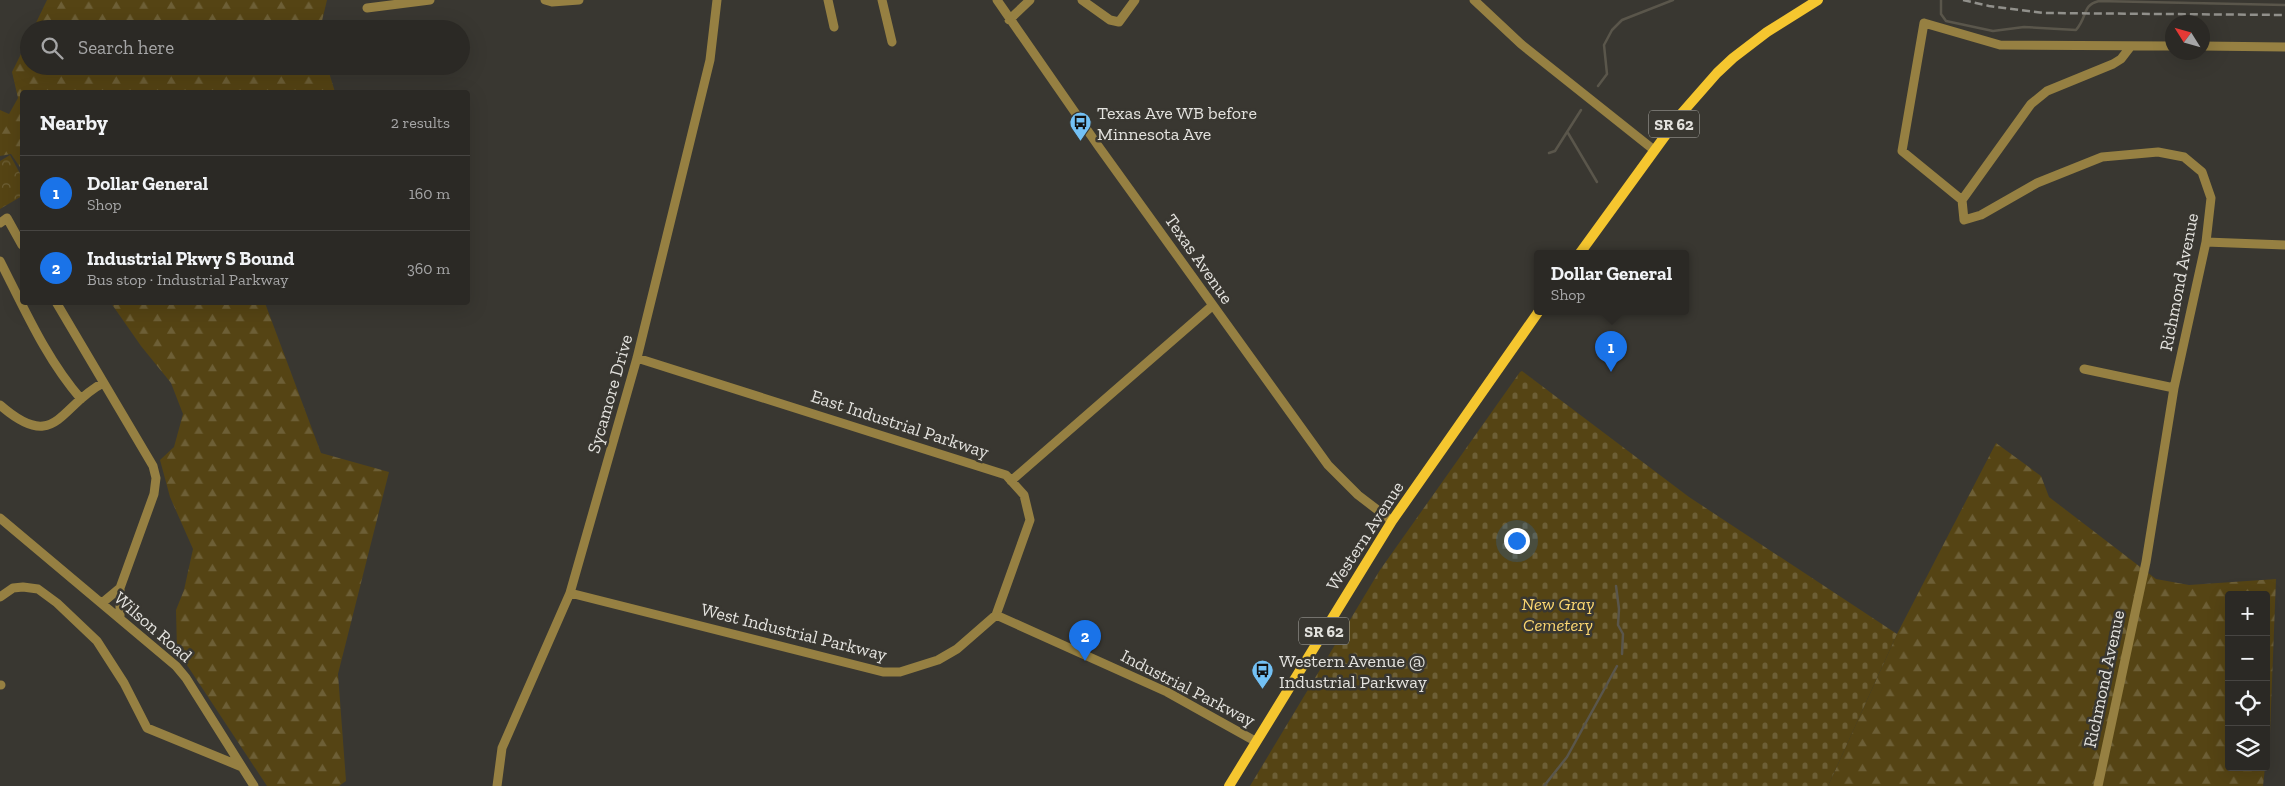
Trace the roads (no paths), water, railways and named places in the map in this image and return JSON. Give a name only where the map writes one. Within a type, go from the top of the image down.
[{"type":"main road","name":"SR 62","points":[[1582,250],[1681,114],[1717,73],[1749,45],[1790,16],[1818,0]]},
{"type":"main road","name":"Western Avenue","points":[[1229,786],[1392,521],[1536,315]]},
{"type":"street","points":[[367,8],[430,0]]},
{"type":"street","points":[[545,0],[552,2],[579,0]]},
{"type":"street","name":"Sycamore Drive","points":[[497,786],[502,748],[570,593],[637,358],[710,60],[717,0]]},
{"type":"street","points":[[828,0],[834,27]]},
{"type":"street","points":[[882,0],[892,42]]},
{"type":"street","name":"Texas Avenue","points":[[997,0],[1009,20],[1212,306],[1328,465],[1358,494],[1392,521]]},
{"type":"street","points":[[1009,20],[1030,0]]},
{"type":"street","points":[[1082,0],[1110,20],[1119,22],[1135,0]]},
{"type":"street","points":[[1474,0],[1521,44],[1654,150]]},
{"type":"street","points":[[2131,46],[2121,59],[2114,64],[2047,91],[2031,104],[1962,200],[1902,150],[1924,23],[2000,45],[2165,46]]},
{"type":"street","points":[[2210,46],[2285,46]]},
{"type":"street","name":"Richmond Avenue","points":[[1962,200],[1964,220],[1980,215],[2037,183],[2102,158],[2158,152],[2184,157],[2202,172],[2211,198],[2206,242],[2174,388],[2146,562],[2098,786]]},
{"type":"street","points":[[0,223],[7,218],[20,241]]},
{"type":"street","points":[[2206,242],[2285,245]]},
{"type":"street","points":[[0,261],[20,302]]},
{"type":"street","points":[[22,305],[66,382],[81,399]]},
{"type":"street","points":[[58,305],[152,466],[156,478],[154,494],[120,588],[120,619]]},
{"type":"street","points":[[1011,481],[1212,306]]},
{"type":"street","name":"East Industrial Parkway","points":[[637,358],[1006,475],[1024,495],[1030,520],[996,615]]},
{"type":"street","points":[[2084,368],[2174,388]]},
{"type":"street","points":[[0,405],[15,419],[26,425],[53,424],[60,420],[88,391],[103,383]]},
{"type":"street","name":"Wilson Road","points":[[0,518],[176,666],[186,678],[254,786]]},
{"type":"street","points":[[0,597],[13,588],[38,589],[57,603],[97,641],[124,683],[147,728],[242,768]]},
{"type":"street","points":[[102,604],[120,588]]},
{"type":"street","name":"West Industrial Parkway","points":[[570,593],[883,672],[900,672],[938,660],[957,649],[996,615]]},
{"type":"street","name":"Industrial Parkway","points":[[996,615],[1168,692],[1255,741]]},
{"type":"waterway","points":[[1598,86],[1607,74],[1604,45],[1612,30],[1622,20],[1673,0]]},
{"type":"waterway","points":[[1941,0],[1941,14],[1946,21],[1993,31],[2024,27],[2076,30],[2087,8],[2099,1],[2285,5]]},
{"type":"waterway","points":[[1549,153],[1555,151],[1581,110]]},
{"type":"waterway","points":[[1568,133],[1597,182]]},
{"type":"waterway","points":[[1616,586],[1619,609],[1618,625],[1623,634],[1622,654]]},
{"type":"waterway","points":[[1544,786],[1567,757],[1617,666]]},
{"type":"railway","points":[[1963,0],[1989,6],[2043,13],[2285,15]]},
{"type":"place","name":"Texas Ave WB before Minnesota Ave","points":[[1081,142]]},
{"type":"place","name":"Dollar General","points":[[1611,372]]},
{"type":"place","name":"Industrial Pkwy S Bound","points":[[1085,661]]},
{"type":"place","name":"Western Avenue @ Industrial Parkway","points":[[1263,690]]},
{"type":"park label","name":"New Gray Cemetery","points":[[1558,614]]}]
